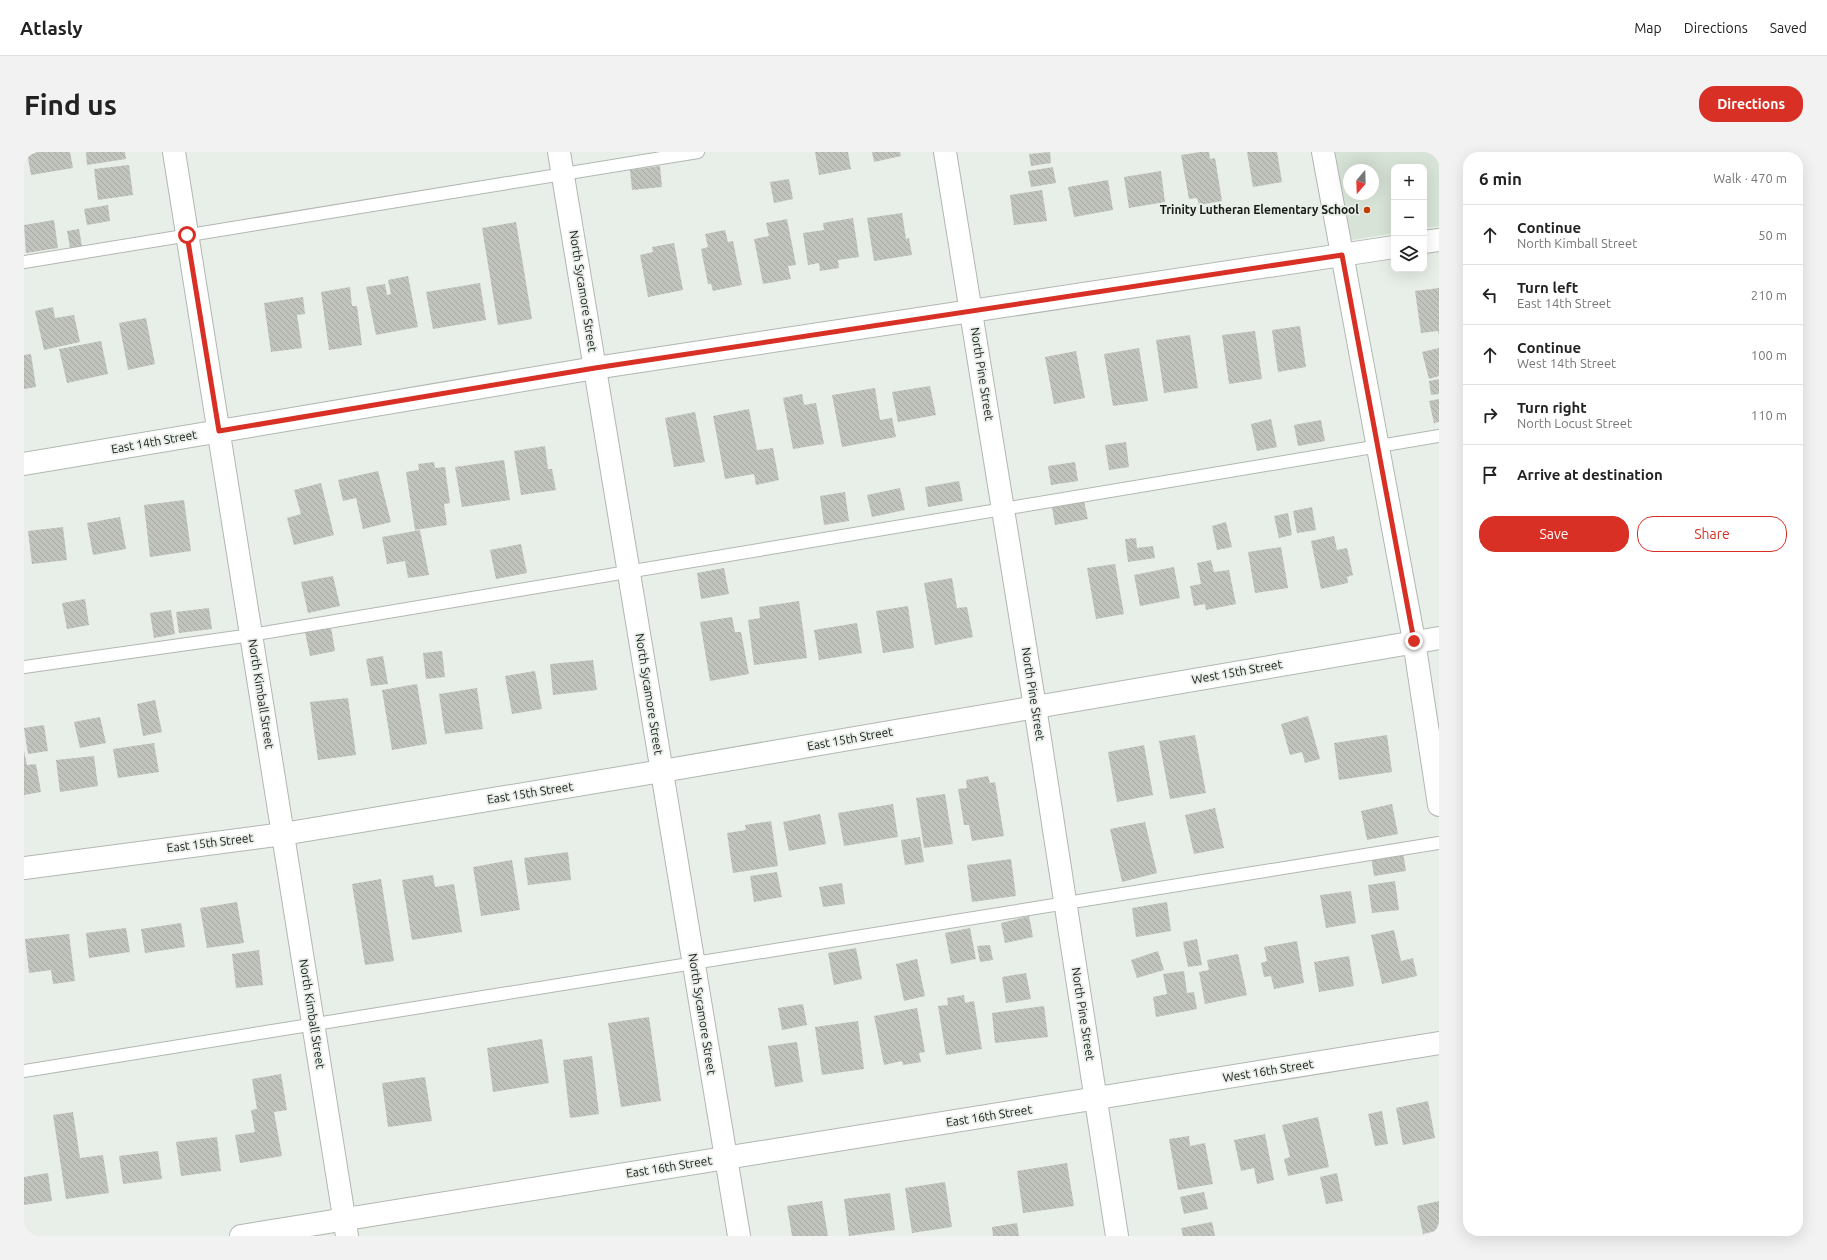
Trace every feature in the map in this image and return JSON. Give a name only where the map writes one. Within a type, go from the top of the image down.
[{"type":"street","name":"North Kimball Street","points":[[174,152],[346,1228]]},
{"type":"street","name":"North Sycamore Street","points":[[560,152],[739,1236]]},
{"type":"street","name":"North Pine Street","points":[[945,152],[1004,509],[1117,1236]]},
{"type":"street","points":[[1323,152],[1376,446],[1414,641],[1439,805]]},
{"type":"street","points":[[1427,242],[1439,240]]},
{"type":"street","name":"East 14th Street","points":[[24,464],[595,368],[1391,247]]},
{"type":"street","name":"West 15th Street","points":[[1035,707],[1414,641],[1439,638]]},
{"type":"street","name":"East 15th Street","points":[[24,868],[283,834],[1035,707]]},
{"type":"street","name":"West 16th Street","points":[[1096,1099],[1439,1043]]},
{"type":"street","name":"East 16th Street","points":[[241,1236],[346,1228],[726,1158],[1096,1099]]},
{"type":"lane","points":[[24,262],[698,152]]},
{"type":"lane","points":[[24,667],[251,635],[1439,436]]},
{"type":"lane","points":[[24,1071],[1439,843]]},
{"type":"shaded area","name":"Trinity Lutheran Elementary School","points":[[1330,152],[1439,152],[1439,226],[1427,228],[1427,164],[1391,164],[1391,233],[1345,241]]},
{"type":"building","points":[[27,152],[70,152],[73,168],[31,175]]},
{"type":"building","points":[[86,152],[125,152],[126,159],[87,165]]},
{"type":"building","points":[[815,152],[848,152],[851,169],[819,175]]},
{"type":"building","points":[[872,152],[900,152],[901,156],[874,162]]},
{"type":"building","points":[[1050,152],[1051,163],[1031,166],[1029,154]]},
{"type":"building","points":[[1209,152],[1210,159],[1215,158],[1222,201],[1199,205],[1197,198],[1189,199],[1181,155]]},
{"type":"building","points":[[1247,152],[1277,152],[1282,182],[1253,187]]},
{"type":"building","points":[[129,165],[133,195],[98,200],[94,169]]},
{"type":"building","points":[[660,166],[662,187],[632,190],[630,170]]},
{"type":"building","points":[[1053,167],[1056,183],[1031,187],[1028,171]]},
{"type":"building","points":[[1161,171],[1165,202],[1129,208],[1124,177]]},
{"type":"building","points":[[789,179],[793,199],[774,203],[770,182]]},
{"type":"building","points":[[1108,180],[1113,210],[1074,217],[1068,187]]},
{"type":"building","points":[[1042,190],[1047,221],[1014,225],[1010,195]]},
{"type":"building","points":[[108,205],[110,221],[87,225],[84,209]]},
{"type":"building","points":[[902,213],[906,239],[909,238],[912,255],[874,261],[867,218]]},
{"type":"building","points":[[853,218],[859,257],[838,260],[839,268],[820,271],[819,263],[808,265],[803,233],[824,230],[823,223]]},
{"type":"building","points":[[787,219],[796,265],[788,266],[791,279],[763,284],[754,239],[769,236],[766,223]]},
{"type":"building","points":[[54,220],[58,248],[26,253],[24,225]]},
{"type":"building","points":[[516,222],[532,319],[498,325],[482,228]]},
{"type":"building","points":[[79,229],[82,246],[70,248],[67,231]]},
{"type":"building","points":[[725,230],[728,242],[733,241],[742,285],[713,291],[711,284],[708,284],[701,249],[708,247],[705,234]]},
{"type":"building","points":[[674,243],[683,290],[648,297],[640,255],[653,252],[652,247]]},
{"type":"building","points":[[408,276],[418,327],[376,335],[366,287],[385,284],[387,295],[391,294],[388,280]]},
{"type":"building","points":[[480,283],[486,320],[433,329],[426,292]]},
{"type":"building","points":[[350,287],[352,306],[357,306],[362,345],[329,350],[321,292]]},
{"type":"building","points":[[1439,288],[1439,335],[1438,331],[1421,333],[1415,291]]},
{"type":"building","points":[[303,297],[305,314],[297,315],[302,348],[271,352],[264,303]]},
{"type":"building","points":[[53,307],[55,318],[74,315],[80,342],[44,350],[35,311]]},
{"type":"building","points":[[146,318],[155,364],[128,370],[119,323]]},
{"type":"building","points":[[1300,326],[1306,367],[1278,372],[1272,330]]},
{"type":"building","points":[[1255,331],[1262,379],[1229,384],[1222,335]]},
{"type":"building","points":[[1190,335],[1198,388],[1164,393],[1156,340]]},
{"type":"building","points":[[101,341],[108,374],[67,383],[59,349]]},
{"type":"building","points":[[1139,348],[1148,401],[1113,406],[1104,354]]},
{"type":"building","points":[[1439,348],[1439,376],[1429,379],[1422,352]]},
{"type":"building","points":[[1076,351],[1085,398],[1054,404],[1045,357]]},
{"type":"building","points":[[31,354],[36,387],[24,389],[24,355]]},
{"type":"building","points":[[1439,379],[1439,394],[1431,395],[1429,381]]},
{"type":"building","points":[[930,386],[936,415],[898,422],[892,392]]},
{"type":"building","points":[[875,388],[880,420],[892,418],[896,437],[842,447],[832,395]]},
{"type":"building","points":[[802,394],[804,405],[816,403],[824,444],[793,449],[783,398]]},
{"type":"building","points":[[1439,399],[1439,422],[1434,423],[1429,401]]},
{"type":"building","points":[[749,409],[757,450],[773,448],[779,480],[756,485],[754,474],[725,479],[713,416]]},
{"type":"building","points":[[695,412],[705,462],[674,467],[665,418]]},
{"type":"building","points":[[1271,419],[1277,447],[1257,451],[1251,424]]},
{"type":"building","points":[[1321,420],[1325,441],[1298,446],[1294,425]]},
{"type":"building","points":[[1126,442],[1129,467],[1109,470],[1105,445]]},
{"type":"building","points":[[545,446],[548,469],[552,469],[556,490],[521,495],[514,451]]},
{"type":"building","points":[[504,460],[510,500],[462,507],[455,467]]},
{"type":"building","points":[[434,462],[435,468],[445,467],[450,503],[444,504],[447,525],[415,530],[406,472],[419,470],[418,464]]},
{"type":"building","points":[[1075,462],[1078,481],[1051,485],[1048,466]]},
{"type":"building","points":[[378,471],[391,522],[363,529],[356,498],[343,501],[338,480]]},
{"type":"building","points":[[959,481],[963,501],[928,507],[925,487]]},
{"type":"building","points":[[321,483],[334,535],[294,545],[287,518],[301,514],[294,490]]},
{"type":"building","points":[[900,488],[905,510],[872,517],[867,495]]},
{"type":"building","points":[[845,492],[849,521],[824,525],[820,496]]},
{"type":"building","points":[[184,500],[191,551],[150,557],[144,505]]},
{"type":"building","points":[[1084,501],[1088,519],[1055,525],[1052,507]]},
{"type":"building","points":[[1312,507],[1316,530],[1297,533],[1293,511]]},
{"type":"building","points":[[1288,513],[1292,535],[1279,538],[1274,516]]},
{"type":"building","points":[[120,517],[126,549],[93,555],[87,523]]},
{"type":"building","points":[[1226,522],[1232,547],[1217,550],[1212,526]]},
{"type":"building","points":[[63,527],[67,560],[32,564],[28,531]]},
{"type":"building","points":[[420,530],[429,575],[408,578],[405,561],[387,564],[382,537]]},
{"type":"building","points":[[1334,536],[1337,550],[1347,548],[1353,575],[1347,577],[1348,583],[1321,589],[1311,541]]},
{"type":"building","points":[[1136,538],[1137,548],[1153,546],[1155,558],[1128,562],[1125,539]]},
{"type":"building","points":[[521,544],[527,573],[496,579],[490,550]]},
{"type":"building","points":[[1281,547],[1288,588],[1255,593],[1248,552]]},
{"type":"building","points":[[1211,560],[1214,572],[1229,570],[1236,604],[1206,610],[1205,604],[1194,606],[1190,586],[1201,584],[1197,563]]},
{"type":"building","points":[[1115,564],[1124,614],[1096,619],[1087,568]]},
{"type":"building","points":[[1174,567],[1180,598],[1140,606],[1134,575]]},
{"type":"building","points":[[724,568],[729,594],[701,599],[697,573]]},
{"type":"building","points":[[333,576],[340,606],[308,613],[301,582]]},
{"type":"building","points":[[952,578],[957,608],[967,607],[973,637],[935,645],[924,583]]},
{"type":"building","points":[[85,599],[89,625],[67,629],[62,603]]},
{"type":"building","points":[[799,601],[807,658],[754,665],[748,620],[760,618],[759,607]]},
{"type":"building","points":[[908,606],[914,648],[883,653],[876,611]]},
{"type":"building","points":[[209,608],[212,629],[179,633],[176,612]]},
{"type":"building","points":[[171,610],[175,634],[154,638],[150,613]]},
{"type":"building","points":[[732,617],[735,632],[741,632],[749,674],[710,681],[700,622]]},
{"type":"building","points":[[857,623],[862,653],[819,660],[814,630]]},
{"type":"building","points":[[331,627],[335,651],[310,656],[305,632]]},
{"type":"building","points":[[442,651],[445,677],[426,679],[423,653]]},
{"type":"building","points":[[383,656],[388,684],[371,686],[366,659]]},
{"type":"building","points":[[593,660],[597,690],[553,695],[550,664]]},
{"type":"building","points":[[535,671],[542,709],[512,714],[505,676]]},
{"type":"building","points":[[417,684],[427,744],[392,750],[382,690]]},
{"type":"building","points":[[477,688],[483,729],[445,734],[439,694]]},
{"type":"building","points":[[348,698],[356,755],[318,760],[310,702]]},
{"type":"building","points":[[155,700],[162,732],[143,736],[137,704]]},
{"type":"building","points":[[1308,716],[1320,759],[1305,763],[1302,752],[1290,755],[1281,724]]},
{"type":"building","points":[[100,717],[106,743],[80,748],[74,722]]},
{"type":"building","points":[[44,725],[48,751],[28,754],[24,728]]},
{"type":"building","points":[[1195,735],[1206,793],[1170,799],[1159,741]]},
{"type":"building","points":[[1387,735],[1392,772],[1339,780],[1334,743]]},
{"type":"building","points":[[154,743],[159,772],[118,778],[113,749]]},
{"type":"building","points":[[1144,745],[1153,795],[1117,802],[1108,752]]},
{"type":"building","points":[[24,751],[27,765],[36,764],[41,792],[24,795]]},
{"type":"building","points":[[94,756],[98,786],[60,792],[56,760]]},
{"type":"building","points":[[988,776],[990,783],[995,782],[1004,836],[972,841],[969,825],[964,825],[958,789],[967,788],[966,780]]},
{"type":"building","points":[[945,794],[953,844],[924,848],[916,798]]},
{"type":"building","points":[[893,804],[898,837],[844,846],[838,813]]},
{"type":"building","points":[[1392,804],[1398,834],[1367,840],[1361,811]]},
{"type":"building","points":[[1215,808],[1224,848],[1194,854],[1185,815]]},
{"type":"building","points":[[820,814],[826,844],[789,851],[783,822]]},
{"type":"building","points":[[771,821],[778,866],[733,873],[727,833],[746,830],[745,825]]},
{"type":"building","points":[[1145,822],[1157,873],[1122,882],[1110,829]]},
{"type":"building","points":[[920,837],[924,862],[905,865],[901,840]]},
{"type":"building","points":[[568,852],[571,880],[528,885],[524,858]]},
{"type":"building","points":[[1403,852],[1406,871],[1374,876],[1371,856]]},
{"type":"building","points":[[1011,859],[1016,896],[972,902],[967,865]]},
{"type":"building","points":[[512,860],[520,910],[481,916],[473,867]]},
{"type":"building","points":[[777,872],[782,897],[754,902],[750,876]]},
{"type":"building","points":[[433,875],[435,887],[454,884],[462,932],[412,940],[402,880]]},
{"type":"building","points":[[381,879],[394,961],[365,965],[352,884]]},
{"type":"building","points":[[1395,881],[1399,910],[1372,913],[1368,885]]},
{"type":"building","points":[[842,883],[845,904],[823,907],[819,887]]},
{"type":"building","points":[[1351,891],[1356,923],[1326,928],[1320,895]]},
{"type":"building","points":[[237,902],[244,943],[207,948],[200,908]]},
{"type":"building","points":[[1167,902],[1171,931],[1136,937],[1132,908]]},
{"type":"building","points":[[1029,916],[1033,937],[1005,943],[1001,923]]},
{"type":"building","points":[[181,923],[185,947],[145,953],[141,929]]},
{"type":"building","points":[[126,928],[130,952],[89,958],[86,933]]},
{"type":"building","points":[[970,928],[976,959],[951,964],[945,933]]},
{"type":"building","points":[[1394,930],[1401,961],[1413,958],[1417,976],[1382,984],[1371,935]]},
{"type":"building","points":[[69,934],[75,981],[53,984],[51,970],[29,973],[25,939]]},
{"type":"building","points":[[1197,939],[1202,965],[1188,967],[1183,942]]},
{"type":"building","points":[[1297,941],[1304,983],[1274,989],[1271,976],[1264,977],[1261,963],[1267,961],[1264,947]]},
{"type":"building","points":[[990,945],[993,960],[980,962],[977,946]]},
{"type":"building","points":[[856,948],[862,979],[834,985],[828,953]]},
{"type":"building","points":[[259,950],[263,985],[236,988],[232,954]]},
{"type":"building","points":[[1158,951],[1164,970],[1137,978],[1131,960]]},
{"type":"building","points":[[1238,954],[1247,995],[1205,1004],[1199,972],[1209,970],[1207,960]]},
{"type":"building","points":[[1349,956],[1354,986],[1319,992],[1314,962]]},
{"type":"building","points":[[917,959],[925,996],[904,1001],[896,964]]},
{"type":"building","points":[[1184,971],[1187,993],[1194,992],[1197,1009],[1156,1017],[1153,997],[1167,994],[1163,974]]},
{"type":"building","points":[[1026,973],[1031,999],[1006,1003],[1002,977]]},
{"type":"building","points":[[964,995],[965,1003],[974,1001],[982,1049],[946,1055],[938,1006],[948,1005],[947,998]]},
{"type":"building","points":[[803,1004],[807,1025],[782,1030],[778,1008]]},
{"type":"building","points":[[1044,1006],[1048,1037],[995,1043],[992,1013]]},
{"type":"building","points":[[917,1008],[925,1052],[919,1053],[921,1062],[903,1065],[902,1061],[884,1065],[874,1016]]},
{"type":"building","points":[[649,1017],[661,1101],[621,1107],[608,1023]]},
{"type":"building","points":[[858,1021],[864,1069],[822,1075],[815,1027]]},
{"type":"building","points":[[542,1039],[549,1083],[493,1092],[487,1048]]},
{"type":"building","points":[[797,1042],[803,1082],[775,1087],[768,1046]]},
{"type":"building","points":[[592,1056],[599,1114],[570,1118],[563,1060]]},
{"type":"building","points":[[281,1074],[287,1110],[274,1112],[282,1156],[240,1163],[235,1135],[255,1132],[251,1110],[257,1109],[252,1079]]},
{"type":"building","points":[[425,1077],[432,1121],[388,1127],[382,1083]]},
{"type":"building","points":[[1428,1101],[1435,1138],[1403,1145],[1396,1108]]},
{"type":"building","points":[[1382,1111],[1388,1144],[1375,1146],[1368,1114]]},
{"type":"building","points":[[73,1112],[80,1158],[103,1155],[109,1193],[66,1199],[53,1115]]},
{"type":"building","points":[[1318,1117],[1329,1167],[1288,1176],[1284,1159],[1290,1157],[1282,1125]]},
{"type":"building","points":[[1265,1134],[1274,1180],[1257,1184],[1254,1168],[1241,1171],[1234,1140]]},
{"type":"building","points":[[1189,1136],[1190,1146],[1205,1143],[1213,1184],[1178,1190],[1169,1139]]},
{"type":"building","points":[[217,1137],[221,1171],[181,1176],[176,1142]]},
{"type":"building","points":[[158,1151],[162,1179],[123,1184],[119,1156]]},
{"type":"building","points":[[1067,1163],[1074,1206],[1023,1213],[1017,1171]]},
{"type":"building","points":[[48,1173],[52,1201],[24,1205],[24,1177]]},
{"type":"building","points":[[1337,1173],[1343,1201],[1326,1204],[1320,1177]]},
{"type":"building","points":[[945,1182],[952,1227],[912,1233],[905,1188]]},
{"type":"building","points":[[1204,1192],[1208,1209],[1184,1214],[1180,1197]]},
{"type":"building","points":[[890,1193],[895,1230],[849,1236],[844,1199]]},
{"type":"building","points":[[822,1201],[828,1236],[792,1236],[787,1206]]},
{"type":"building","points":[[1439,1201],[1439,1230],[1423,1234],[1417,1206]]},
{"type":"building","points":[[1212,1222],[1215,1236],[1183,1236],[1181,1228]]},
{"type":"building","points":[[1017,1223],[1019,1236],[993,1236],[992,1227]]},
{"type":"place","name":"Trinity Lutheran Elementary School","points":[[1367,210]]},
{"type":"route","points":[[187,235],[219,431],[595,368],[1342,255],[1376,446],[1414,641]]}]
